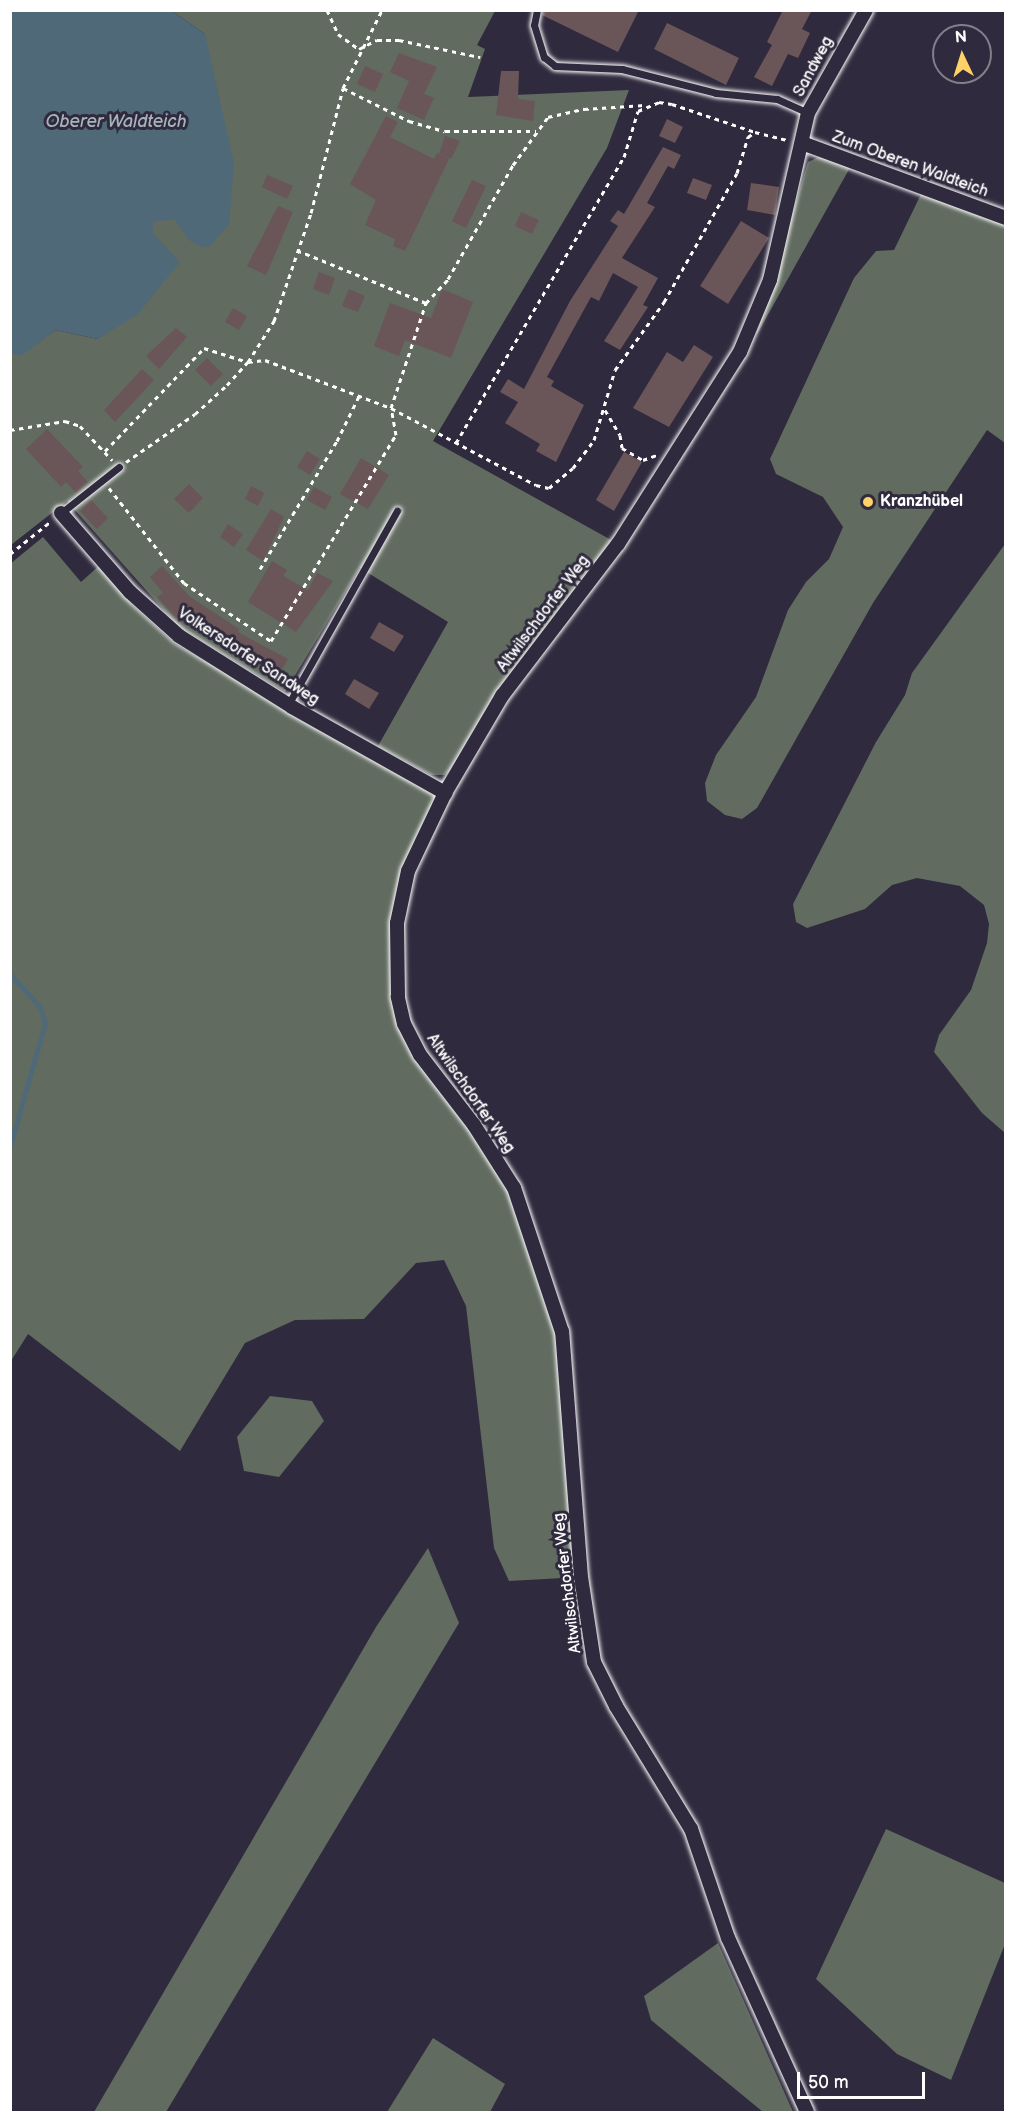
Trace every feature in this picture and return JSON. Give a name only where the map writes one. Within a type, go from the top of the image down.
[{"type":"street","name":"Sandweg","points":[[802,143],[808,113],[866,10]]},
{"type":"street","name":"Zum Oberen Waldteich","points":[[802,143],[1005,218]]},
{"type":"street","name":"Altwilschdorfer Weg","points":[[802,143],[770,280],[740,352],[618,544],[502,696],[446,793],[408,871],[397,923],[398,997],[404,1024],[420,1055],[474,1125],[517,1197],[561,1332],[581,1577],[594,1662],[616,1706],[691,1829],[728,1938],[807,2112]]},
{"type":"street","name":"Volkersdorfer Sandweg","points":[[61,513],[130,592],[178,636],[288,705],[446,793]]},
{"type":"lane","points":[[537,10],[534,25],[537,36],[544,57],[555,66],[622,69],[717,93],[777,99],[808,113]]},
{"type":"lane","points":[[61,513],[119,467]]},
{"type":"lane","points":[[288,705],[398,511]]},
{"type":"path","points":[[327,10],[338,34],[359,48]]},
{"type":"path","points":[[10,430],[65,421],[80,426],[119,467],[195,414],[248,362],[274,321],[299,251],[343,88],[359,48],[382,10]]},
{"type":"path","points":[[359,48],[377,40],[399,40],[480,57]]},
{"type":"path","points":[[343,88],[409,122],[445,131],[536,131]]},
{"type":"path","points":[[102,480],[184,583],[271,642],[396,435],[392,408],[426,303],[448,279],[536,131],[548,117],[584,109],[672,104],[786,140]]},
{"type":"path","points":[[456,443],[624,157],[639,111],[647,105]]},
{"type":"path","points":[[105,452],[204,348],[248,362],[265,360],[392,408],[536,485],[549,488],[585,456],[605,410],[615,370],[664,302],[737,173],[748,136],[755,132]]},
{"type":"path","points":[[299,251],[426,303]]},
{"type":"path","points":[[260,569],[337,441],[359,396]]},
{"type":"path","points":[[605,410],[620,435],[622,448],[643,460],[659,455],[666,459]]},
{"type":"path","points":[[10,555],[61,513]]},
{"type":"shaded area","points":[[172,11],[495,11],[477,45],[485,49],[468,97],[629,90],[607,148],[433,441],[613,541],[496,692],[454,767],[445,775],[431,775],[378,746],[448,622],[360,568],[285,692],[177,625],[67,501],[11,545],[11,352],[21,355],[55,330],[98,339],[134,252],[205,34]]},
{"type":"shaded area","points":[[823,155],[852,164],[756,336],[808,162]]},
{"type":"shaded area","points":[[922,192],[1005,224],[1005,443],[987,430],[873,603],[757,808],[742,819],[725,815],[707,801],[705,783],[716,755],[756,697],[788,610],[806,582],[829,559],[843,527],[823,497],[776,474],[770,459],[854,278],[876,251],[894,250]]},
{"type":"shaded area","points":[[43,537],[81,582],[100,565],[133,606],[175,644],[441,798],[408,871],[397,923],[404,1024],[514,1188],[562,1332],[581,1577],[509,1581],[494,1548],[466,1306],[444,1260],[416,1263],[364,1319],[295,1320],[245,1343],[180,1451],[28,1334],[11,1361],[10,564]]},
{"type":"shaded area","points":[[1005,544],[1005,1133],[982,1113],[934,1052],[939,1035],[971,990],[987,943],[989,924],[984,905],[960,886],[917,878],[892,885],[865,909],[807,928],[796,922],[793,904],[876,742],[905,695],[912,673]]},
{"type":"shaded area","points":[[270,1396],[312,1401],[324,1421],[279,1477],[244,1471],[237,1437]]},
{"type":"shaded area","points":[[428,1548],[459,1623],[166,2112],[94,2112],[376,1627]]},
{"type":"shaded area","points":[[886,1829],[1005,1883],[1005,1944],[951,2080],[897,2054],[816,1979]]},
{"type":"shaded area","points":[[718,1943],[793,2112],[763,2112],[651,2020],[644,1996]]},
{"type":"shaded area","points":[[433,2038],[505,2084],[490,2112],[387,2112]]},
{"type":"water","name":"Oberer Waldteich","points":[[10,11],[172,11],[205,34],[234,163],[229,225],[210,246],[201,247],[189,240],[174,219],[153,222],[153,233],[180,262],[138,314],[98,339],[55,330],[21,356],[10,352]]},
{"type":"building","points":[[543,10],[639,10],[618,52],[542,15]]},
{"type":"building","points":[[783,10],[812,10],[802,29],[810,33],[798,58],[788,54],[772,86],[754,77],[772,45],[767,42]]},
{"type":"building","points":[[667,23],[739,58],[726,85],[654,49]]},
{"type":"building","points":[[399,53],[437,67],[424,94],[434,98],[424,120],[397,108],[409,81],[390,72]]},
{"type":"building","points":[[365,66],[383,74],[375,92],[357,84]]},
{"type":"building","points":[[501,71],[519,71],[518,99],[535,101],[533,121],[496,115]]},
{"type":"building","points":[[386,116],[398,122],[390,137],[434,159],[437,153],[449,159],[405,251],[393,246],[395,239],[365,225],[376,200],[350,184]]},
{"type":"building","points":[[667,119],[683,127],[675,143],[659,136]]},
{"type":"building","points":[[445,136],[460,141],[451,159],[439,154]]},
{"type":"building","points":[[663,147],[681,155],[674,169],[668,166],[647,203],[655,207],[622,258],[658,278],[643,305],[648,307],[620,350],[604,341],[638,287],[613,273],[599,301],[591,297],[547,377],[554,381],[551,386],[584,405],[556,462],[536,451],[540,444],[505,423],[518,402],[500,392],[508,379],[524,389],[570,301],[618,226],[610,221],[618,210],[624,214]]},
{"type":"building","points":[[267,175],[293,186],[287,199],[262,187]]},
{"type":"building","points":[[693,178],[712,185],[706,200],[687,193]]},
{"type":"building","points":[[472,180],[486,186],[466,228],[452,221]]},
{"type":"building","points":[[751,183],[779,187],[775,215],[747,210]]},
{"type":"building","points":[[278,206],[293,212],[266,275],[247,266]]},
{"type":"building","points":[[521,212],[539,220],[532,234],[515,226]]},
{"type":"building","points":[[741,221],[769,238],[728,304],[700,286]]},
{"type":"building","points":[[319,272],[335,278],[329,295],[313,289]]},
{"type":"building","points":[[349,289],[365,296],[358,312],[342,306]]},
{"type":"building","points":[[442,289],[473,302],[451,358],[405,340],[399,356],[374,346],[390,303],[431,318]]},
{"type":"building","points":[[233,308],[247,316],[239,330],[225,322]]},
{"type":"building","points":[[176,328],[187,337],[159,369],[146,356]]},
{"type":"building","points":[[694,345],[713,357],[669,427],[633,408],[667,352],[683,362]]},
{"type":"building","points":[[207,358],[223,374],[211,386],[195,370]]},
{"type":"building","points":[[142,369],[154,380],[115,422],[104,410]]},
{"type":"building","points":[[47,429],[83,467],[78,471],[88,482],[76,493],[66,482],[61,487],[26,449]]},
{"type":"building","points":[[307,451],[320,459],[310,475],[297,467]]},
{"type":"building","points":[[624,452],[642,462],[614,511],[596,500]]},
{"type":"building","points":[[361,458],[389,475],[368,509],[340,494]]},
{"type":"building","points":[[189,484],[203,498],[189,513],[174,499]]},
{"type":"building","points":[[251,486],[264,493],[258,506],[245,499]]},
{"type":"building","points":[[314,487],[332,497],[325,510],[307,500]]},
{"type":"building","points":[[91,500],[108,518],[97,529],[80,511]]},
{"type":"building","points":[[271,509],[284,517],[263,561],[246,550]]},
{"type":"building","points":[[228,524],[243,534],[234,547],[220,537]]},
{"type":"building","points":[[272,561],[287,570],[283,576],[308,590],[317,573],[333,581],[296,632],[248,602]]},
{"type":"building","points":[[162,566],[189,596],[239,629],[238,632],[288,659],[278,676],[218,640],[220,636],[190,617],[185,625],[177,620],[157,597],[163,593],[150,577]]},
{"type":"building","points":[[379,622],[404,636],[394,652],[370,638]]},
{"type":"building","points":[[354,679],[379,693],[369,709],[345,694]]},
{"type":"waterway","points":[[10,974],[40,1007],[45,1023],[10,1146]]},
{"type":"place","name":"Kranzhübel","points":[[868,502]]}]
